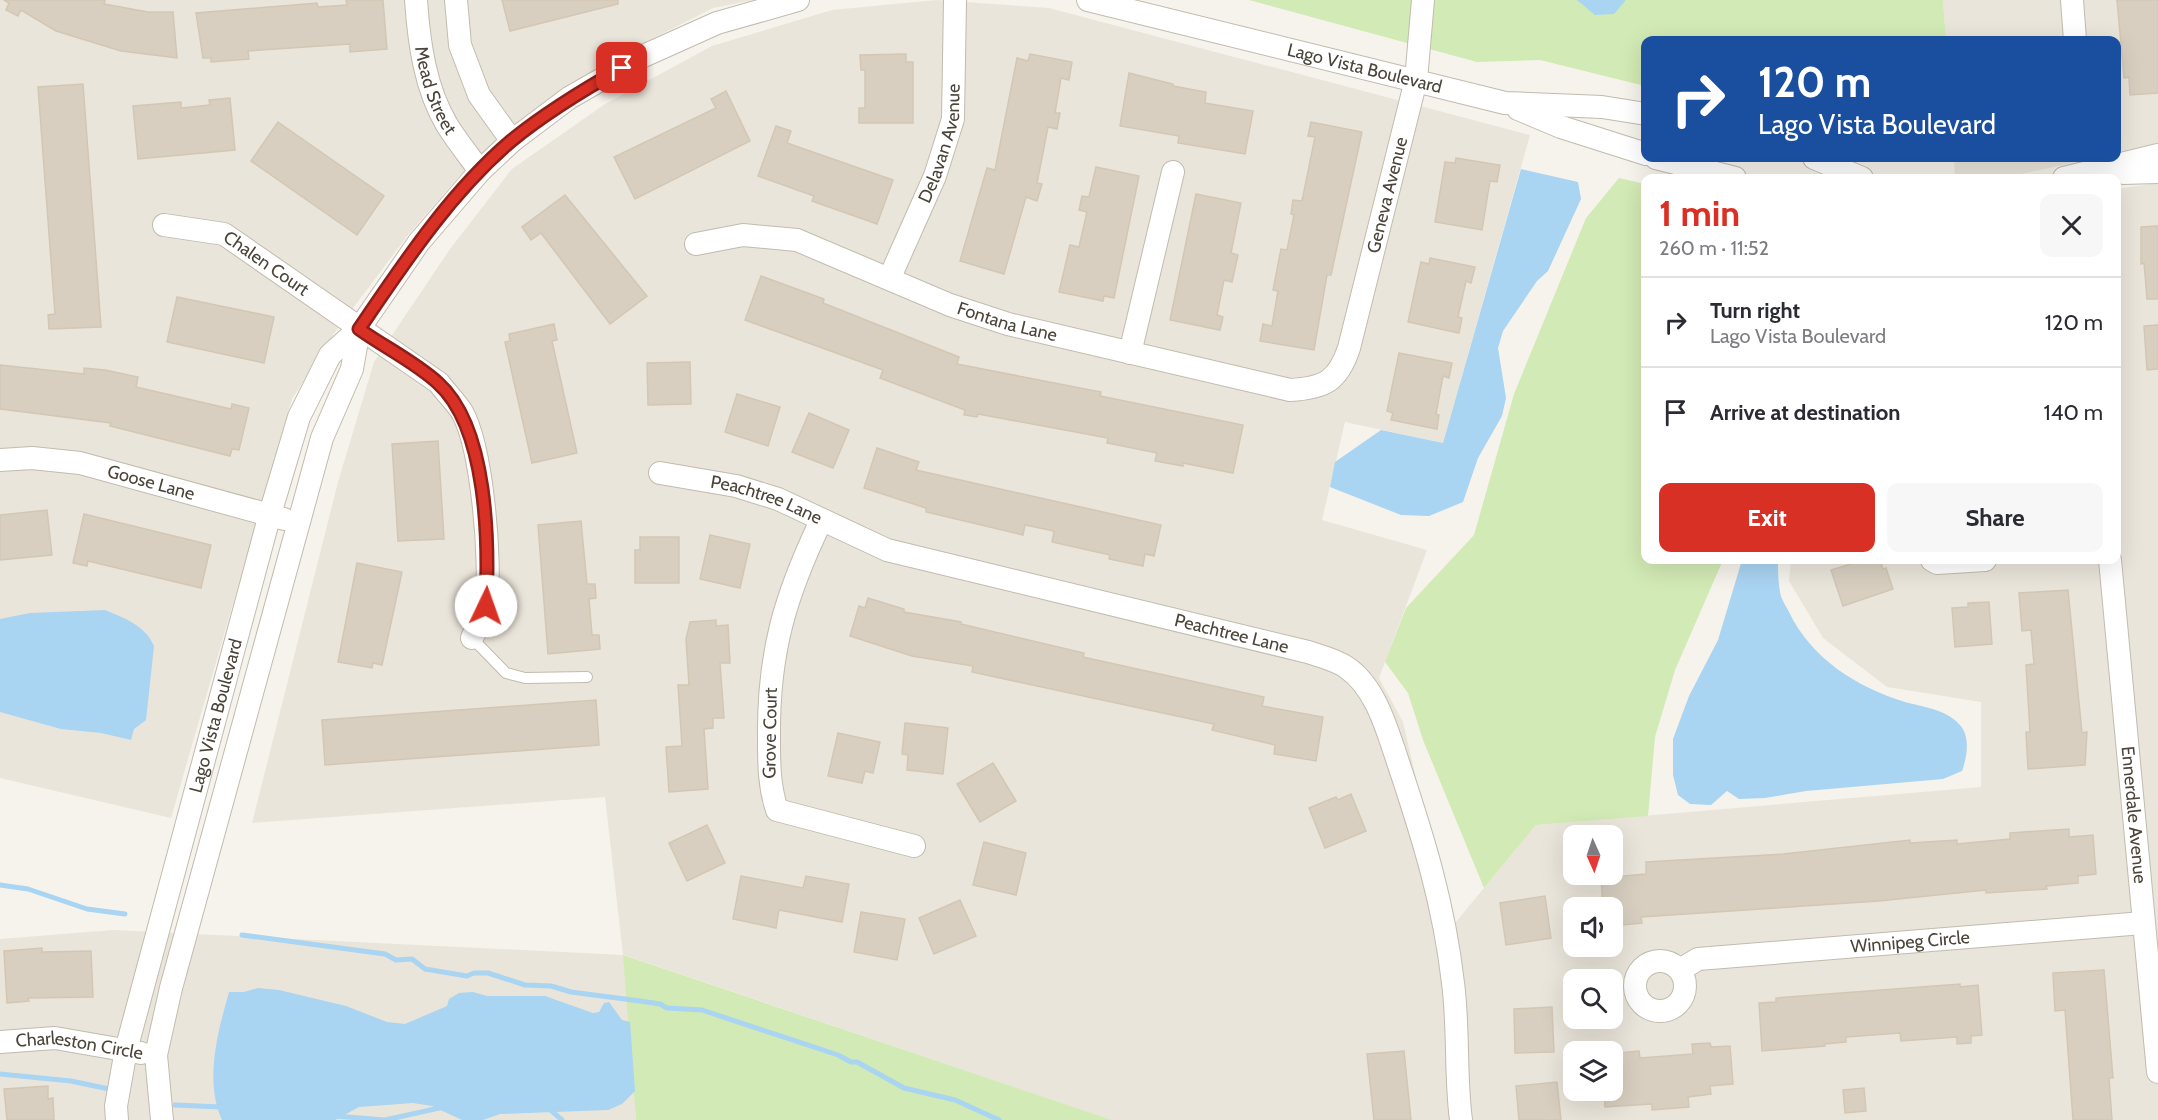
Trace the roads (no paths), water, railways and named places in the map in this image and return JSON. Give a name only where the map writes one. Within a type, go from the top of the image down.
[{"type":"street","name":"Mead Street","points":[[416,0],[418,30],[429,87],[447,125],[480,171]]},
{"type":"street","name":"Mead Street","points":[[456,0],[460,45],[479,95],[512,141]]},
{"type":"street","name":"Lago Vista Boulevard","points":[[117,1120],[116,1106],[126,1050],[270,514],[299,417],[330,355],[359,329],[419,242],[480,171],[512,141],[569,98],[639,58],[717,23],[798,0]]},
{"type":"street","name":"Delavan Avenue","points":[[890,277],[935,176],[953,119],[955,0]]},
{"type":"street","name":"Lago Vista Boulevard","points":[[1088,0],[1505,104],[1602,107],[1641,113]]},
{"type":"street","name":"Geneva Avenue","points":[[1328,382],[1342,369],[1349,348],[1416,80],[1423,0]]},
{"type":"street","points":[[2072,0],[2075,36]]},
{"type":"street","points":[[1505,104],[1561,127],[1641,152]]},
{"type":"street","points":[[2088,170],[2158,155]]},
{"type":"street","points":[[1672,162],[1719,174]]},
{"type":"street","points":[[1824,162],[1852,174]]},
{"type":"street","points":[[2088,170],[2158,172]]},
{"type":"street","points":[[1130,353],[1173,172]]},
{"type":"street","name":"Chalen Court","points":[[164,225],[225,234],[439,383],[462,412],[475,450],[488,573],[486,606],[472,638]]},
{"type":"street","name":"Fontana Lane","points":[[696,244],[742,235],[797,240],[950,304],[1008,324],[1290,390],[1312,389],[1328,382]]},
{"type":"street","name":"Lago Vista Boulevard","points":[[162,1120],[156,1055],[171,988],[300,525],[322,438],[352,369],[359,329]]},
{"type":"street","name":"Goose Lane","points":[[0,460],[32,458],[80,463],[270,514],[300,525]]},
{"type":"street","name":"Peachtree Lane","points":[[660,473],[736,486],[778,499],[887,550],[1308,652],[1347,667],[1366,688],[1381,713],[1428,850],[1444,914],[1454,986],[1457,1089],[1461,1120]]},
{"type":"street","name":"Grove Court","points":[[821,520],[795,576],[776,641],[768,705],[769,786],[777,810],[914,846]]},
{"type":"street","name":"Ennerdale Avenue","points":[[2110,564],[2158,1072]]},
{"type":"street","name":"Winnipeg Circle","points":[[1680,970],[1698,959],[2143,923]]},
{"type":"street","name":"Charleston Circle","points":[[0,1042],[55,1038],[156,1055]]},
{"type":"lane","points":[[472,638],[506,673],[525,678],[587,676]]},
{"type":"water","points":[[1577,0],[1625,1],[1614,14],[1595,15]]},
{"type":"water","points":[[1521,169],[1578,182],[1581,199],[1548,271],[1537,281],[1503,331],[1498,348],[1506,398],[1502,416],[1478,458],[1463,502],[1429,516],[1401,515],[1330,487],[1335,462],[1381,430],[1443,443]]},
{"type":"water","points":[[1741,564],[1778,564],[1781,597],[1798,628],[1822,657],[1869,688],[1905,702],[1941,712],[1959,724],[1967,740],[1962,771],[1943,779],[1806,791],[1765,798],[1739,799],[1727,791],[1711,805],[1690,804],[1678,795],[1673,775],[1673,739],[1689,696],[1718,640]]},
{"type":"water","points":[[105,610],[140,627],[154,646],[146,720],[134,729],[131,740],[101,733],[61,729],[0,712],[0,619],[30,613]]},
{"type":"water","points":[[258,988],[279,990],[346,1006],[387,1022],[405,1024],[447,1006],[449,999],[459,993],[473,992],[487,996],[545,996],[593,1013],[599,1012],[604,1003],[609,1002],[622,1020],[630,1022],[635,1091],[622,1104],[608,1110],[500,1114],[483,1120],[462,1120],[432,1106],[413,1103],[359,1107],[335,1120],[222,1120],[217,1105],[213,1073],[217,1039],[229,992],[244,992]]},
{"type":"waterway","points":[[0,885],[28,889],[87,909],[125,914]]},
{"type":"waterway","points":[[242,935],[385,954],[396,960],[412,959],[425,969],[467,976],[474,973],[488,973],[525,985],[551,986],[571,992],[660,1004],[667,1008],[702,1010],[838,1055],[851,1062],[857,1062],[904,1088],[955,1100],[999,1120]]},
{"type":"waterway","points":[[0,1074],[71,1081],[109,1089]]},
{"type":"waterway","points":[[175,1105],[221,1107]]},
{"type":"waterway","points":[[335,1116],[385,1120],[444,1107]]},
{"type":"waterway","points":[[547,1107],[562,1120]]}]
